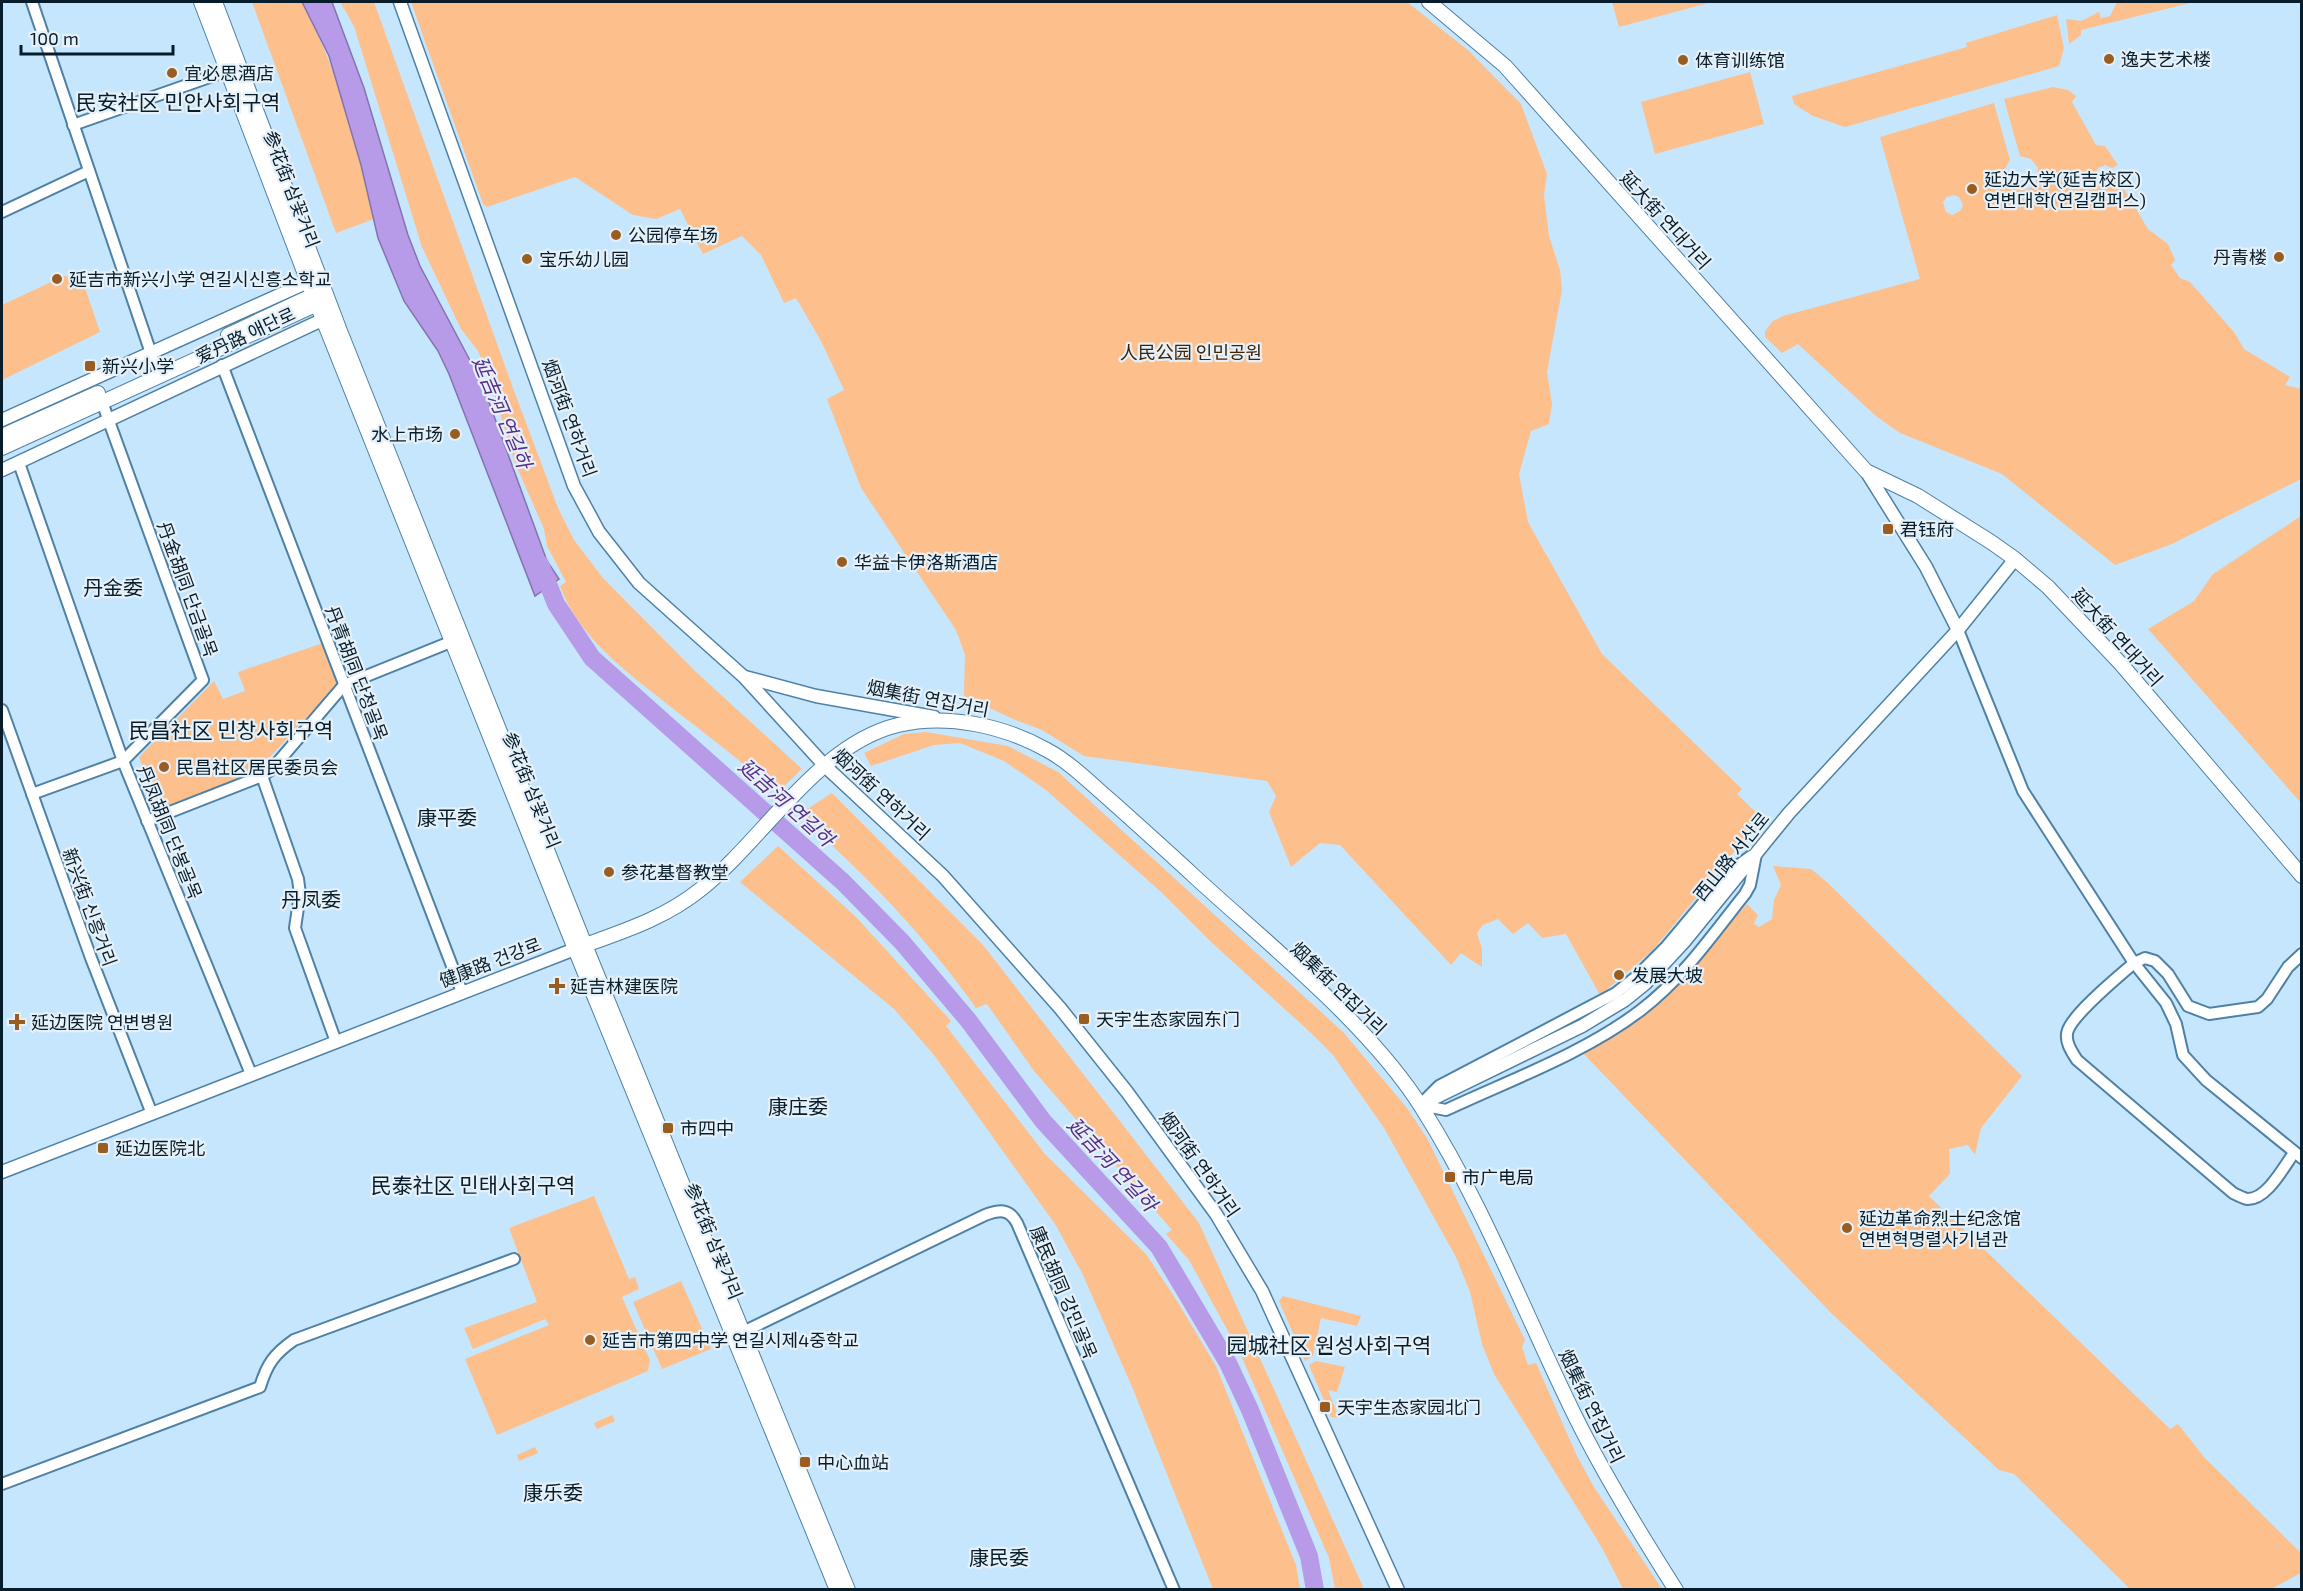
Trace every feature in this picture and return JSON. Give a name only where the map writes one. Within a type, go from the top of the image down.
[{"type":"main road","name":"参花街 삼꽃거리","points":[[201,2],[837,1590]]},
{"type":"main road","name":"参花街 삼꽃거리","points":[[215,2],[318,294],[324,319],[453,641],[743,1332],[848,1590]]},
{"type":"main road","name":"延大街 연대거리","points":[[1429,2],[1505,66],[1866,471],[1918,496],[2015,559],[2071,609],[2121,664],[2301,876]]},
{"type":"main road","name":"爱丹路 애단로","points":[[2,436],[318,294]]},
{"type":"main road","name":"爱丹路 애단로","points":[[2,448],[102,402],[318,294]]},
{"type":"main road","name":"健康路 건강로","points":[[580,947],[654,920],[686,901],[723,869],[807,782],[846,746],[877,731],[908,722],[945,720]]},
{"type":"main road","name":"烟集街 연집거리","points":[[945,720],[978,725],[1029,741],[1071,765],[1335,1006],[1372,1046],[1420,1105],[1468,1190],[1598,1461],[1676,1590]]},
{"type":"street","points":[[32,2],[156,368]]},
{"type":"street","name":"烟河街 연하거리","points":[[400,2],[574,486],[608,546],[639,583],[744,677],[826,766],[943,876],[1008,947],[1121,1084],[1216,1214],[1262,1291],[1398,1590]]},
{"type":"street","points":[[73,125],[227,71]]},
{"type":"street","points":[[2,212],[89,171]]},
{"type":"street","name":"爱丹路 애단로","points":[[2,420],[150,352],[318,294]]},
{"type":"street","name":"爱丹路 애단로","points":[[2,471],[222,365],[324,319]]},
{"type":"street","name":"丹青胡同 단청골목","points":[[222,365],[462,992]]},
{"type":"street","name":"丹金胡同 단금골목","points":[[102,402],[203,680],[123,761]]},
{"type":"street","name":"丹凤胡同 단봉골목","points":[[18,463],[123,761],[251,1074]]},
{"type":"street","name":"延大街 연대거리","points":[[1866,471],[1926,567],[1958,630]]},
{"type":"street","name":"西山路 서산로","points":[[1420,1105],[1582,1026],[1625,1000],[1666,964],[1756,853],[1958,630],[2015,559]]},
{"type":"street","points":[[1958,630],[2023,791],[2134,963],[2166,1003],[2176,1024],[2183,1054],[2206,1080],[2298,1155],[2267,1189],[2257,1197],[2246,1199],[2233,1193],[2077,1060],[2069,1048],[2068,1031],[2076,1017],[2134,963],[2145,958],[2155,961],[2168,974],[2188,1006],[2209,1014],[2258,1007],[2267,999],[2288,967],[2301,954]]},
{"type":"street","points":[[147,821],[262,776],[272,769],[344,685],[453,641]]},
{"type":"street","name":"烟集街 연집거리","points":[[744,677],[816,696],[945,720]]},
{"type":"street","name":"新兴街 신흥거리","points":[[2,711],[91,957],[152,1114]]},
{"type":"street","points":[[32,794],[123,761]]},
{"type":"street","points":[[262,776],[298,879],[300,894],[295,928],[336,1042]]},
{"type":"street","points":[[1420,1105],[1446,1110],[1597,1039],[1643,1009],[1697,955],[1745,894],[1750,885],[1756,853]]},
{"type":"street","name":"健康路 건강로","points":[[2,1172],[580,947]]},
{"type":"street","name":"康民胡同 강민골목","points":[[743,1332],[986,1215],[1002,1210],[1010,1213],[1017,1223],[1174,1590]]},
{"type":"street","points":[[2,1484],[260,1387],[267,1364],[277,1352],[294,1340],[514,1259]]},
{"type":"green space","points":[[252,2],[302,2],[326,54],[345,108],[374,219],[336,233]]},
{"type":"green space","points":[[340,2],[374,2],[513,388],[558,508],[574,540],[603,578],[695,671],[802,769],[778,792],[646,688],[612,658],[595,642],[569,606],[560,586],[566,582],[547,546],[544,529],[515,463],[489,377],[478,351],[461,329],[422,247],[354,26]]},
{"type":"green space","name":"人民公园 인민공원","points":[[411,2],[1407,2],[1469,51],[1521,104],[1547,174],[1544,195],[1549,236],[1560,270],[1562,290],[1547,372],[1552,404],[1549,424],[1531,431],[1519,474],[1528,522],[1602,654],[1742,789],[1737,794],[1762,818],[1652,951],[1600,995],[1566,934],[1542,938],[1528,923],[1513,934],[1498,919],[1483,925],[1477,933],[1482,949],[1482,967],[1461,953],[1451,965],[1340,845],[1320,843],[1291,867],[1269,812],[1276,796],[1267,781],[1084,756],[1042,730],[964,696],[965,655],[956,630],[861,488],[827,399],[844,390],[821,341],[796,298],[784,303],[761,255],[742,236],[703,254],[680,209],[656,219],[633,215],[575,177],[487,207],[483,204]]},
{"type":"green space","points":[[1612,2],[1712,2],[1619,27]]},
{"type":"green space","points":[[2117,2],[2194,2],[2081,30],[2081,35],[2069,44],[2066,19],[2081,21],[2099,12],[2101,18],[2110,16]]},
{"type":"green space","points":[[2057,15],[2064,48],[2059,66],[1845,127],[1813,116],[1794,104],[1792,96],[1967,47],[1966,43]]},
{"type":"green space","points":[[1750,72],[1764,124],[1655,154],[1641,102]]},
{"type":"green space","points":[[2053,87],[2068,90],[2076,96],[2072,102],[2096,145],[2105,146],[2118,165],[2112,168],[2105,165],[2098,168],[2094,176],[2097,183],[2108,186],[2115,174],[2148,229],[2168,244],[2175,260],[2171,265],[2180,278],[2190,282],[2234,332],[2244,349],[2290,377],[2285,385],[2301,389],[2301,479],[2172,544],[2115,565],[2002,474],[1900,433],[1876,416],[1798,344],[1782,353],[1765,337],[1765,331],[1773,321],[1783,316],[1920,279],[1880,137],[1994,103],[2010,160],[2005,175],[2007,181],[2016,189],[2023,190],[2036,183],[2038,168],[2031,159],[2020,156],[2004,99]],"holes":[[[1954,195],[1959,197],[1963,205],[1960,211],[1952,215],[1946,212],[1943,202],[1947,197]]]},
{"type":"green space","points":[[64,276],[82,279],[100,332],[2,380],[2,305]]},
{"type":"green space","points":[[2301,516],[2301,803],[2148,629],[2194,601],[2213,574]]},
{"type":"green space","points":[[323,643],[337,679],[337,685],[251,777],[161,813],[139,757],[214,681],[223,699],[245,691],[238,672]]},
{"type":"green space","points":[[926,732],[1008,746],[1058,772],[1343,1032],[1407,1108],[1427,1138],[1525,1340],[1522,1347],[1528,1365],[1536,1363],[1577,1456],[1594,1487],[1662,1589],[1623,1589],[1601,1546],[1494,1374],[1482,1344],[1470,1292],[1456,1257],[1384,1128],[1333,1055],[1210,941],[1160,891],[1046,790],[1004,761],[960,743],[934,745],[871,766],[864,753],[904,734]]},
{"type":"green space","points":[[832,793],[983,945],[1199,1223],[1364,1589],[1335,1589],[1329,1558],[1240,1353],[1189,1260],[1166,1234],[1172,1230],[1034,1071],[987,1004],[976,1008],[893,906],[847,859],[798,815]]},
{"type":"green space","points":[[778,846],[856,917],[951,1021],[946,1026],[1045,1154],[1146,1254],[1216,1366],[1296,1565],[1300,1589],[1213,1589],[1133,1389],[1082,1273],[1055,1224],[934,1055],[894,1009],[740,882]]},
{"type":"green space","points":[[1773,866],[1811,869],[1828,883],[2022,1076],[1981,1128],[1975,1155],[1968,1145],[1949,1149],[1950,1174],[1929,1196],[2170,1429],[2178,1424],[2204,1457],[2301,1553],[2301,1573],[2271,1589],[2130,1589],[2014,1474],[1999,1470],[1832,1314],[1582,1052],[1701,955],[1747,904],[1758,915],[1754,924],[1759,927],[1772,919],[1774,900],[1781,885]]},
{"type":"green space","points":[[594,1196],[629,1279],[635,1277],[639,1289],[622,1297],[650,1360],[648,1371],[497,1435],[465,1359],[549,1325],[545,1319],[473,1349],[464,1328],[537,1302],[509,1228]]},
{"type":"green space","points":[[681,1281],[711,1349],[662,1369],[633,1302]]},
{"type":"green space","points":[[1283,1296],[1361,1316],[1357,1326],[1321,1318],[1313,1356],[1305,1361],[1279,1301]]},
{"type":"green space","points":[[1316,1361],[1345,1367],[1337,1392],[1328,1390],[1339,1418],[1331,1417],[1309,1365]]},
{"type":"green space","points":[[612,1415],[615,1421],[597,1429],[594,1423]]},
{"type":"green space","points":[[535,1447],[538,1453],[519,1461],[517,1455]]},
{"type":"shaded area","points":[[302,2],[332,2],[364,88],[408,235],[420,266],[482,383],[547,561],[559,579],[535,596],[449,374],[438,351],[404,301],[378,238],[361,165],[329,56]]},
{"type":"waterway","name":"延吉河 연길하","points":[[540,564],[556,604],[592,658],[843,882],[902,942],[968,1020],[1043,1121],[1159,1247],[1228,1363],[1250,1410],[1309,1556],[1315,1590]]},
{"type":"place","name":"逸夫艺术楼","points":[[2109,59]]},
{"type":"place","name":"体育训练馆","points":[[1683,60]]},
{"type":"place","name":"宜必思酒店","points":[[172,73]]},
{"type":"place","name":"延边大学(延吉校区) 연변대학(연길캠퍼스)","points":[[1972,189]]},
{"type":"place","name":"公园停车场","points":[[616,235]]},
{"type":"place","name":"丹青楼","points":[[2279,257]]},
{"type":"place","name":"宝乐幼儿园","points":[[527,259]]},
{"type":"place","name":"延吉市新兴小学 연길시신흥소학교","points":[[57,279]]},
{"type":"place","name":"新兴小学","points":[[90,366]]},
{"type":"place","name":"水上市场","points":[[455,434]]},
{"type":"place","name":"君钰府","points":[[1888,529]]},
{"type":"place","name":"华益卡伊洛斯酒店","points":[[842,562]]},
{"type":"place","name":"民昌社区居民委员会","points":[[164,767]]},
{"type":"place","name":"参花基督教堂","points":[[609,872]]},
{"type":"place","name":"发展大坡","points":[[1619,975]]},
{"type":"place","name":"延吉林建医院","points":[[557,986]]},
{"type":"place","name":"天宇生态家园东门","points":[[1084,1019]]},
{"type":"place","name":"延边医院 연변병원","points":[[17,1022]]},
{"type":"place","name":"市四中","points":[[668,1128]]},
{"type":"place","name":"延边医院北","points":[[103,1148]]},
{"type":"place","name":"市广电局","points":[[1450,1177]]},
{"type":"place","name":"延边革命烈士纪念馆 연변혁명렬사기념관","points":[[1847,1228]]},
{"type":"place","name":"延吉市第四中学 연길시제4중학교","points":[[590,1340]]},
{"type":"place","name":"天宇生态家园北门","points":[[1325,1407]]},
{"type":"place","name":"中心血站","points":[[805,1462]]},
{"type":"district","name":"民安社区 민안사회구역","points":[[178,101]]},
{"type":"district","name":"丹金委","points":[[113,587]]},
{"type":"district","name":"民昌社区 민창사회구역","points":[[231,729]]},
{"type":"district","name":"康平委","points":[[447,817]]},
{"type":"district","name":"丹凤委","points":[[311,899]]},
{"type":"district","name":"康庄委","points":[[798,1106]]},
{"type":"district","name":"民泰社区 민태사회구역","points":[[473,1184]]},
{"type":"district","name":"园城社区 원성사회구역","points":[[1329,1344]]},
{"type":"district","name":"康乐委","points":[[553,1492]]},
{"type":"district","name":"康民委","points":[[999,1557]]}]
